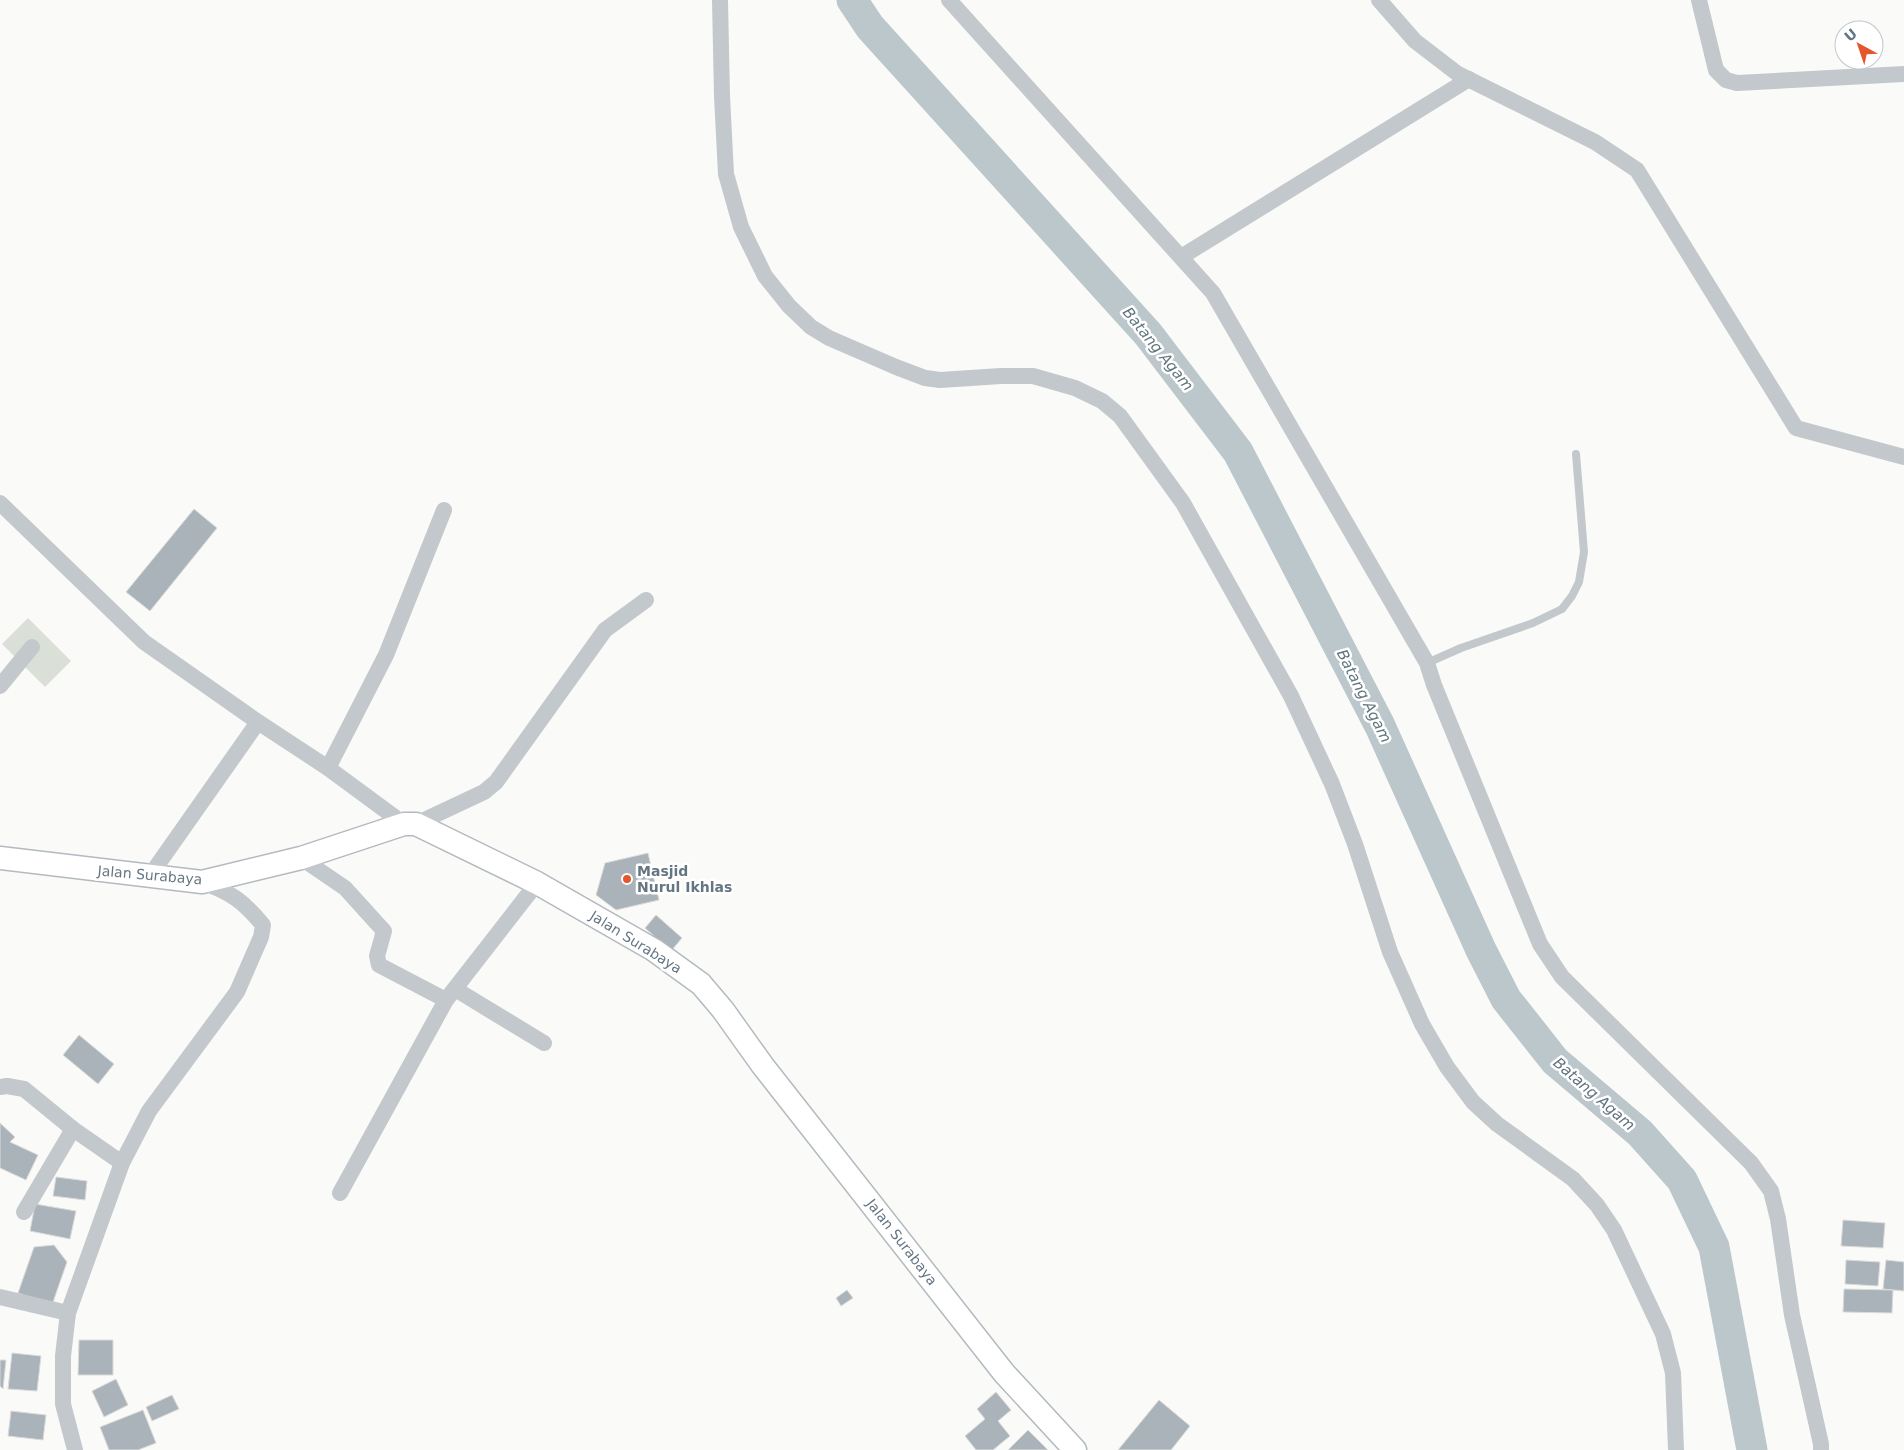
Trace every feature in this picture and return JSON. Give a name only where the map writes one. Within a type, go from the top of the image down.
[{"type":"street","points":[[720,0],[726,174],[741,228],[765,276],[789,306],[811,327],[829,338],[896,367],[925,378],[940,380],[1033,376],[1074,388],[1102,401],[1120,416],[1183,503],[1291,696],[1332,784],[1355,844],[1390,952],[1422,1024],[1447,1067],[1473,1102],[1497,1124],[1573,1179],[1597,1205],[1614,1230],[1663,1334],[1673,1373],[1676,1450]]},
{"type":"street","points":[[949,0],[1213,293],[1427,663],[1434,685],[1540,944],[1562,977],[1596,1013],[1751,1163],[1771,1191],[1778,1219],[1792,1314],[1821,1450]]},
{"type":"street","points":[[1379,0],[1415,41],[1458,74],[1595,142],[1637,170],[1796,428],[1904,457]]},
{"type":"street","points":[[1699,0],[1716,70],[1726,80],[1737,83],[1904,74]]},
{"type":"street","points":[[1181,257],[1469,79]]},
{"type":"street","points":[[0,503],[144,642],[258,722],[410,824],[484,792],[496,782],[605,630],[646,600]]},
{"type":"street","points":[[328,768],[386,655],[444,510]]},
{"type":"street","points":[[0,686],[32,647]]},
{"type":"street","points":[[149,877],[258,722]]},
{"type":"street","name":"Jalan Surabaya","points":[[0,858],[202,882],[301,858],[410,824],[537,883],[654,950],[701,984],[1004,1374],[1075,1450]]},
{"type":"street","points":[[301,858],[344,888],[384,931],[377,956],[379,965],[451,994],[544,1043]]},
{"type":"street","points":[[75,1450],[64,1404],[63,1356],[68,1313],[122,1162],[149,1111],[237,992],[261,937],[262,925],[251,911],[234,896],[202,882]]},
{"type":"street","points":[[340,1193],[451,994],[537,883]]},
{"type":"street","points":[[0,1087],[7,1086],[24,1089],[73,1128],[122,1162]]},
{"type":"street","points":[[24,1212],[73,1128]]},
{"type":"street","points":[[0,1297],[68,1313]]},
{"type":"lane","points":[[1427,663],[1461,648],[1533,624],[1562,608],[1572,596],[1579,582],[1584,552],[1576,454]]},
{"type":"shaded area","points":[[28,618],[71,661],[45,687],[2,644]]},
{"type":"building","points":[[194,509],[217,528],[150,611],[126,592]]},
{"type":"building","name":"Masjid Nurul Ikhlas","points":[[648,853],[659,900],[616,910],[596,895],[605,863]]},
{"type":"building","points":[[656,915],[682,938],[671,951],[645,928]]},
{"type":"building","points":[[79,1035],[114,1064],[98,1084],[63,1055]]},
{"type":"building","points":[[0,1123],[15,1137],[10,1142],[38,1155],[26,1180],[0,1168]]},
{"type":"building","points":[[56,1177],[87,1181],[85,1200],[53,1196]]},
{"type":"building","points":[[35,1204],[76,1211],[70,1239],[30,1231]]},
{"type":"building","points":[[1843,1220],[1885,1223],[1883,1248],[1841,1246]]},
{"type":"building","points":[[54,1245],[67,1262],[52,1305],[18,1293],[34,1247]]},
{"type":"building","points":[[1846,1260],[1880,1262],[1878,1286],[1845,1284]]},
{"type":"building","points":[[1886,1260],[1904,1262],[1904,1291],[1883,1289]]},
{"type":"building","points":[[1844,1289],[1893,1290],[1892,1313],[1843,1312]]},
{"type":"building","points":[[847,1290],[853,1298],[841,1306],[836,1298]]},
{"type":"building","points":[[79,1340],[113,1340],[113,1375],[78,1375]]},
{"type":"building","points":[[12,1353],[41,1356],[37,1391],[8,1389]]},
{"type":"building","points":[[0,1360],[6,1360],[3,1389],[0,1386]]},
{"type":"building","points":[[116,1379],[128,1405],[104,1417],[92,1391]]},
{"type":"building","points":[[996,1392],[1011,1410],[998,1421],[1010,1436],[993,1450],[976,1450],[965,1436],[985,1419],[977,1409]]},
{"type":"building","points":[[172,1395],[179,1409],[152,1421],[146,1407]]},
{"type":"building","points":[[1159,1400],[1190,1426],[1171,1450],[1118,1450]]},
{"type":"building","points":[[143,1410],[156,1443],[138,1450],[109,1450],[100,1427]]},
{"type":"building","points":[[11,1411],[46,1415],[43,1440],[8,1436]]},
{"type":"building","points":[[1028,1430],[1048,1450],[1008,1450]]},
{"type":"waterway","name":"Batang Agam","points":[[852,0],[870,27],[1148,334],[1238,452],[1380,726],[1481,950],[1506,999],[1555,1061],[1640,1133],[1682,1180],[1714,1247],[1752,1450]]},
{"type":"place","name":"Masjid Nurul Ikhlas","points":[[627,879]]}]
